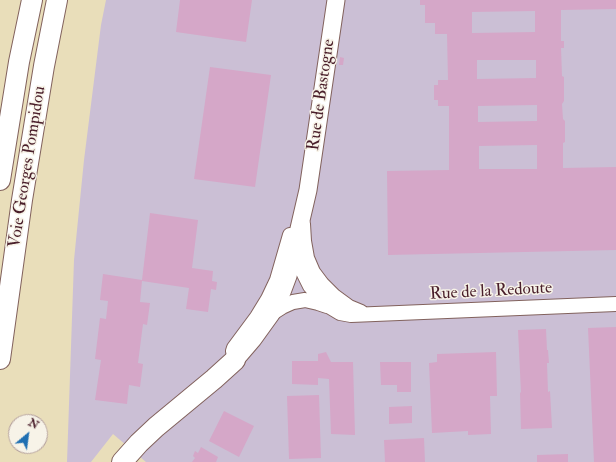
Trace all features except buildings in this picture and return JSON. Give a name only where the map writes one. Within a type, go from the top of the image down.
[{"type":"highway","name":"Voie Georges Pompidou","points":[[0,180],[32,0]]},
{"type":"highway","name":"Voie Georges Pompidou","points":[[0,359],[24,184],[57,0]]},
{"type":"highway","points":[[122,462],[138,443],[150,432],[214,379],[234,360]]},
{"type":"main road","name":"Rue de Bastogne","points":[[234,360],[253,340],[271,314],[288,276],[308,190],[336,0]]},
{"type":"street","name":"Rue de la Redoute","points":[[308,190],[302,227],[307,258],[313,272],[334,296],[349,307],[367,315]]},
{"type":"street","name":"Rue de Bastogne","points":[[234,360],[234,348],[257,317],[277,280],[289,240],[308,190]]},
{"type":"street","name":"Rue de la Redoute","points":[[294,248],[299,264],[310,286],[320,298],[340,313],[352,316],[616,304]]},
{"type":"street","name":"Rue de la Redoute","points":[[271,314],[293,302],[305,300],[330,307]]},
{"type":"shaded area","points":[[106,0],[616,0],[616,462],[146,462],[113,434],[91,462],[67,462],[74,260],[84,160],[101,25]]}]
